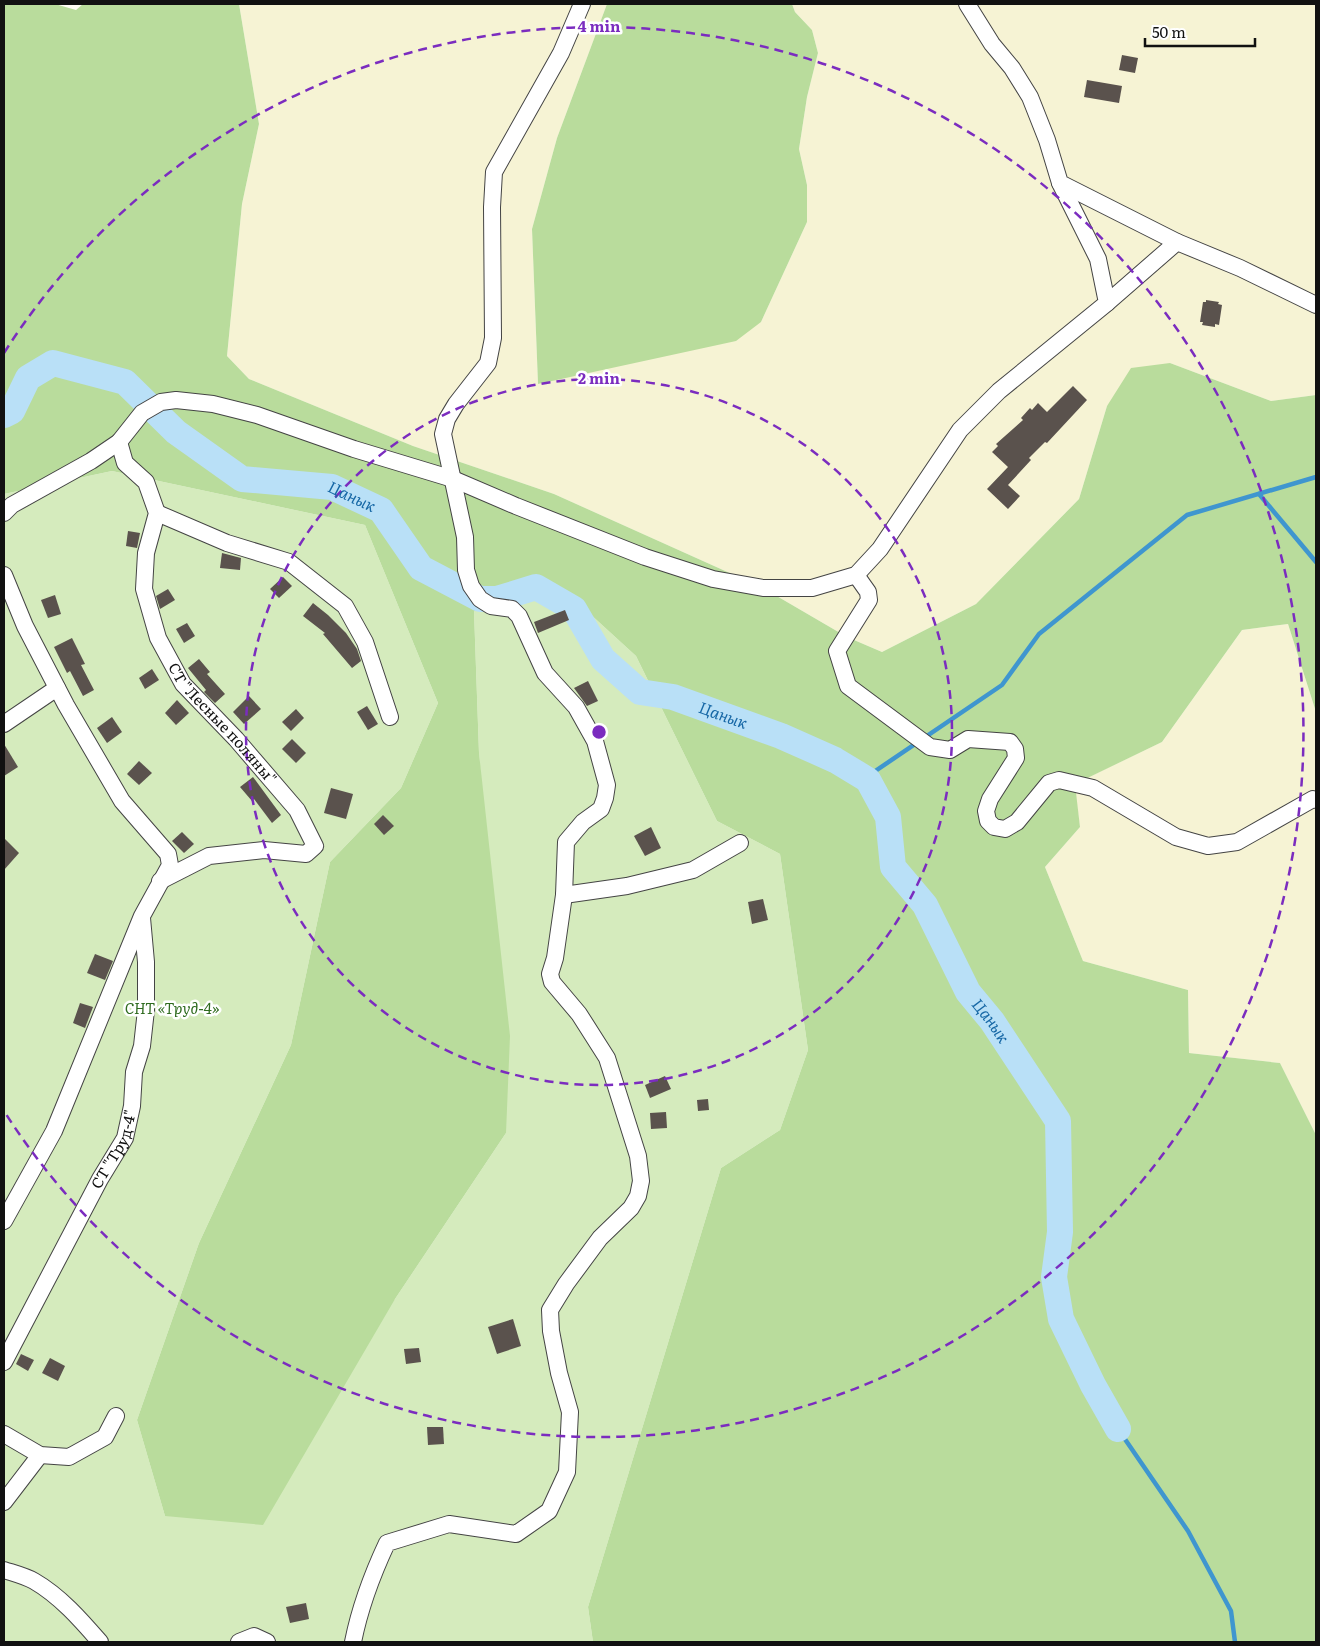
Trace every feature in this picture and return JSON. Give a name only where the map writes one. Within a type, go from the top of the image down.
[{"type":"street","points":[[353,1642],[358,1618],[374,1571],[387,1543],[449,1524],[516,1534],[548,1511],[567,1472],[570,1412],[550,1331],[550,1310],[566,1284],[600,1238],[631,1208],[638,1196],[641,1181],[638,1156],[607,1058],[579,1014],[552,982],[550,974],[555,958],[564,895],[566,842],[583,822],[601,809],[607,784],[595,741],[576,707],[545,673],[519,616],[512,609],[492,606],[480,599],[471,586],[466,570],[465,537],[443,434],[447,419],[456,404],[488,363],[493,338],[492,207],[494,172],[561,53],[582,4]]},
{"type":"street","points":[[967,4],[992,44],[1012,68],[1030,97],[1060,183],[1098,259],[1107,303]]},
{"type":"street","points":[[1060,183],[1177,242],[1240,268],[1316,305]]},
{"type":"street","points":[[4,512],[12,505],[91,461],[119,442],[142,413],[161,402],[176,400],[213,404],[257,415],[354,449],[453,479],[645,557],[713,579],[763,588],[812,588],[856,575],[880,549],[960,430],[999,391],[1107,303],[1177,242]]},
{"type":"street","points":[[119,442],[125,463],[146,482],[157,514],[227,543],[288,562],[345,606],[365,642],[390,717]]},
{"type":"street","name":"СТ \"Лесные поляны\"","points":[[157,514],[146,553],[144,589],[158,638],[183,684],[236,738],[297,810],[315,846],[306,854],[264,850],[209,856],[160,881]]},
{"type":"street","points":[[4,575],[25,626],[57,688],[122,801],[168,854],[170,865],[142,916],[54,1132],[4,1221]]},
{"type":"street","points":[[856,575],[868,592],[869,600],[836,652],[848,686],[930,747],[950,750],[968,739],[1010,742],[1015,749],[1016,758],[990,799],[986,812],[988,821],[994,827],[1005,829],[1017,822],[1049,783],[1059,780],[1093,788],[1176,837],[1208,846],[1237,842],[1313,799],[1316,800]]},
{"type":"street","points":[[4,724],[57,688]]},
{"type":"street","points":[[564,895],[627,886],[693,870],[740,843]]},
{"type":"street","name":"СТ \"Труд-4\"","points":[[4,1362],[100,1179],[126,1138],[132,1106],[134,1072],[142,1046],[146,1010],[146,962],[142,916]]},
{"type":"street","points":[[4,1434],[40,1455],[69,1457],[105,1437],[116,1416]]},
{"type":"street","points":[[4,1502],[40,1455]]},
{"type":"street","points":[[4,1570],[32,1580],[49,1591],[80,1619],[100,1642]]},
{"type":"street","points":[[239,1642],[254,1636],[267,1642]]},
{"type":"shaded area","points":[[239,4],[607,4],[557,138],[532,229],[538,384],[761,322],[807,222],[807,185],[799,149],[807,97],[818,53],[812,30],[795,12],[792,4],[1316,4],[1316,395],[1271,401],[1170,363],[1107,406],[1079,499],[976,604],[882,652],[847,637],[763,588],[554,494],[413,446],[249,379],[227,356],[242,204],[259,124]]},
{"type":"shaded area","points":[[1288,624],[1316,712],[1316,1135],[1280,1063],[1189,1053],[1188,990],[1083,961],[1045,867],[1080,827],[1074,784],[1162,742],[1242,630]]},
{"type":"green space","points":[[4,4],[55,4],[76,10],[83,4],[239,4],[259,124],[242,204],[227,356],[249,379],[413,446],[554,494],[763,588],[847,637],[882,652],[976,604],[1079,499],[1107,406],[1131,368],[1170,363],[1271,401],[1316,395],[1316,712],[1288,624],[1242,630],[1162,742],[1075,784],[1080,827],[1045,867],[1083,961],[1188,990],[1189,1053],[1280,1063],[1316,1135],[1316,1642],[593,1642],[588,1607],[721,1168],[780,1130],[808,1050],[780,854],[717,821],[636,656],[566,592],[474,611],[479,753],[510,1036],[506,1133],[395,1299],[263,1525],[165,1516],[137,1420],[199,1243],[291,1045],[330,862],[401,788],[438,703],[365,525],[112,471],[4,494]]},
{"type":"green space","points":[[607,4],[792,4],[795,12],[812,30],[818,53],[807,97],[799,149],[807,185],[807,222],[761,322],[736,341],[538,384],[532,229],[557,138]]},
{"type":"green space","name":"СНТ «Труд-4»","points":[[112,471],[365,525],[438,703],[401,788],[330,862],[291,1045],[199,1243],[137,1420],[165,1516],[395,1299],[506,1133],[479,753],[474,611],[566,592],[636,656],[717,821],[780,854],[808,1050],[780,1130],[721,1168],[588,1607],[593,1642],[4,1642],[4,494]]},
{"type":"building","points":[[1122,55],[1138,58],[1135,73],[1119,70]]},
{"type":"building","points":[[1087,80],[1122,86],[1119,103],[1084,97]]},
{"type":"building","points":[[1206,300],[1219,302],[1218,304],[1222,305],[1219,325],[1215,324],[1215,327],[1202,325],[1203,322],[1200,322],[1203,302],[1206,302]]},
{"type":"building","points":[[1073,386],[1087,400],[1047,443],[1045,442],[1029,458],[1031,460],[1008,485],[1020,496],[1008,509],[987,489],[1008,467],[992,452],[998,446],[996,444],[1023,420],[1021,418],[1030,408],[1032,410],[1038,403],[1047,412]]},
{"type":"building","points":[[128,531],[140,533],[137,548],[126,546]]},
{"type":"building","points":[[222,553],[241,558],[240,570],[220,568]]},
{"type":"building","points":[[283,577],[292,586],[279,598],[270,589]]},
{"type":"building","points":[[168,589],[175,600],[160,609],[156,596]]},
{"type":"building","points":[[55,595],[61,614],[48,618],[41,600]]},
{"type":"building","points":[[313,603],[346,633],[357,649],[361,661],[352,668],[323,634],[325,633],[303,616]]},
{"type":"building","points":[[565,610],[569,620],[538,633],[534,622]]},
{"type":"building","points":[[187,623],[195,636],[184,643],[176,629]]},
{"type":"building","points":[[72,638],[85,664],[81,665],[94,690],[83,696],[70,671],[67,673],[54,647]]},
{"type":"building","points":[[199,659],[210,672],[207,674],[225,694],[215,703],[204,692],[206,690],[188,668]]},
{"type":"building","points":[[152,669],[159,680],[145,689],[139,678]]},
{"type":"building","points":[[588,681],[598,701],[587,706],[574,688]]},
{"type":"building","points":[[249,696],[261,709],[244,724],[233,712]]},
{"type":"building","points":[[177,700],[189,713],[176,725],[165,713]]},
{"type":"building","points":[[367,706],[378,724],[368,730],[357,712]]},
{"type":"building","points":[[296,709],[304,718],[291,731],[282,722]]},
{"type":"building","points":[[112,717],[122,732],[107,743],[97,728]]},
{"type":"building","points":[[292,739],[306,753],[296,763],[282,749]]},
{"type":"building","points":[[4,744],[18,767],[4,776]]},
{"type":"building","points":[[139,761],[152,773],[139,785],[127,774]]},
{"type":"building","points":[[253,777],[281,815],[272,823],[254,799],[252,801],[240,787]]},
{"type":"building","points":[[331,788],[353,794],[346,819],[324,813]]},
{"type":"building","points":[[383,815],[394,826],[384,835],[374,824]]},
{"type":"building","points":[[651,827],[661,848],[645,856],[634,836]]},
{"type":"building","points":[[182,832],[194,844],[184,853],[172,841]]},
{"type":"building","points":[[4,838],[19,853],[4,870]]},
{"type":"building","points":[[763,899],[768,920],[752,924],[748,902]]},
{"type":"building","points":[[95,954],[113,961],[105,980],[87,973]]},
{"type":"building","points":[[80,1003],[93,1007],[85,1028],[73,1023]]},
{"type":"building","points":[[665,1076],[671,1089],[650,1098],[645,1085]]},
{"type":"building","points":[[708,1099],[709,1110],[698,1111],[697,1100]]},
{"type":"building","points":[[666,1112],[667,1128],[651,1129],[650,1113]]},
{"type":"building","points":[[513,1319],[521,1346],[497,1354],[488,1327]]},
{"type":"building","points":[[419,1348],[421,1362],[406,1364],[404,1349]]},
{"type":"building","points":[[21,1354],[34,1360],[28,1371],[16,1364]]},
{"type":"building","points":[[50,1358],[65,1366],[58,1381],[42,1373]]},
{"type":"building","points":[[427,1427],[443,1427],[444,1444],[428,1445]]},
{"type":"building","points":[[306,1603],[309,1619],[290,1623],[286,1607]]},
{"type":"waterway","name":"Цанык","points":[[4,415],[12,411],[28,378],[53,363],[125,382],[176,432],[242,479],[332,487],[381,510],[421,568],[480,599],[497,599],[536,587],[574,609],[603,659],[640,692],[673,697],[781,736],[835,760],[868,780],[888,817],[893,867],[925,905],[968,992],[992,1021],[1058,1121],[1060,1232],[1054,1277],[1061,1319],[1093,1385],[1118,1429]]},
{"type":"waterway","points":[[865,778],[1002,685],[1039,634],[1187,515],[1316,477]]},
{"type":"waterway","points":[[1259,494],[1316,562]]},
{"type":"waterway","points":[[1118,1429],[1188,1531],[1231,1611],[1235,1642]]}]
